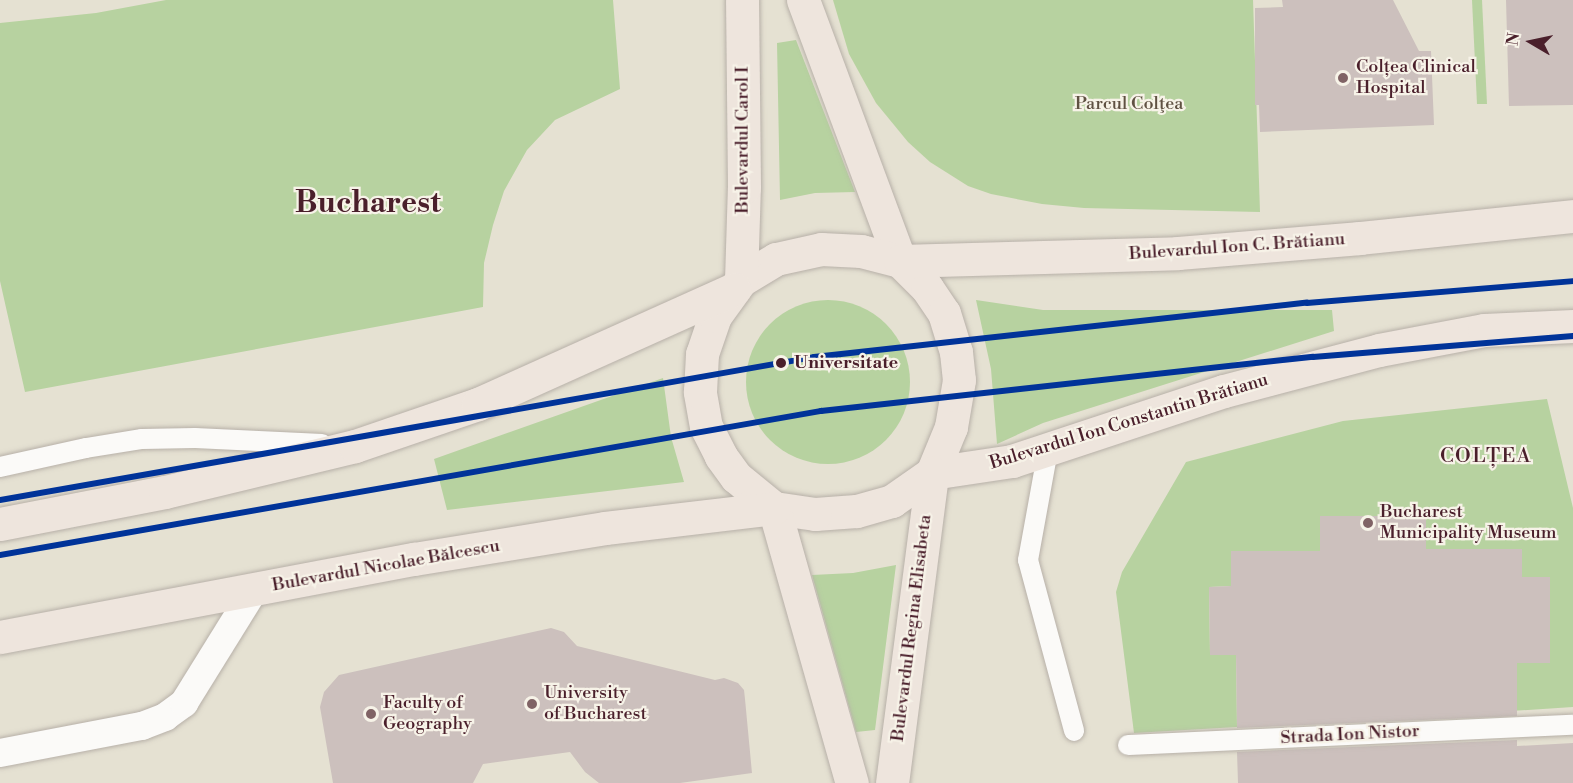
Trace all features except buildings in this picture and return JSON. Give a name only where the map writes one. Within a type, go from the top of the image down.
[{"type":"main road","name":"Bulevardul Carol I","points":[[737,285],[744,187],[742,0]]},
{"type":"main road","points":[[803,0],[900,261]]},
{"type":"main road","name":"Bulevardul Ion C. Brătianu","points":[[737,285],[776,260],[820,249],[861,251],[900,261],[1178,253],[1360,238],[1573,216]]},
{"type":"main road","name":"Bulevardul Regina Elisabeta","points":[[892,783],[932,473],[951,427],[957,404],[959,380],[951,329],[940,306],[900,261]]},
{"type":"main road","points":[[0,524],[165,492],[355,446],[478,404],[737,285]]},
{"type":"main road","points":[[737,285],[715,316],[702,354],[700,392],[706,427],[720,456],[743,483],[774,508],[852,783]]},
{"type":"main road","name":"Bulevardul Ion Constantin Brătianu","points":[[932,473],[989,466],[1047,450],[1224,390],[1299,369],[1484,330],[1573,326]]},
{"type":"main road","name":"Bulevardul Nicolae Bălcescu","points":[[0,637],[414,559],[605,528],[774,508],[815,514],[856,511],[892,501],[932,473]]},
{"type":"street","points":[[0,753],[142,726],[165,717],[184,703],[254,590]]},
{"type":"lane","points":[[0,467],[86,448],[142,440],[195,438],[355,446]]},
{"type":"lane","points":[[1047,450],[1028,560],[1074,731]]},
{"type":"lane","name":"Strada Ion Nistor","points":[[1128,746],[1573,725]]},
{"type":"green space","points":[[166,0],[613,0],[620,89],[555,120],[527,150],[504,191],[493,225],[484,263],[483,307],[25,392],[0,281],[0,23],[96,13]]},
{"type":"green space","name":"Parcul Colţea","points":[[833,0],[1253,0],[1260,212],[1084,208],[1042,204],[991,194],[968,186],[930,162],[908,142],[876,103],[849,54]]},
{"type":"green space","points":[[1472,0],[1482,0],[1487,104],[1477,104]]},
{"type":"green space","points":[[796,40],[855,192],[815,193],[780,200],[777,43]]},
{"type":"green space","points":[[828,300],[844,301],[859,306],[886,324],[904,351],[909,366],[909,398],[904,413],[886,440],[859,458],[844,463],[828,464],[812,463],[797,458],[770,440],[752,413],[747,398],[746,382],[747,366],[752,351],[770,324],[797,306],[812,301]]},
{"type":"green space","points":[[976,300],[1043,310],[1332,310],[1334,331],[1043,423],[997,444],[991,369]]},
{"type":"green space","points":[[663,378],[671,437],[684,482],[447,510],[434,459]]},
{"type":"green space","points":[[1547,399],[1573,508],[1573,707],[1435,716],[1517,699],[1517,663],[1550,577],[1522,577],[1522,549],[1426,549],[1426,516],[1320,516],[1320,551],[1231,552],[1231,586],[1209,587],[1210,654],[1236,655],[1237,727],[1134,733],[1116,592],[1122,572],[1186,462],[1343,421]]},
{"type":"green space","points":[[896,565],[875,730],[856,732],[812,575],[853,573]]},
{"type":"transit line","points":[[0,500],[814,357],[1307,303],[1573,281]]},
{"type":"transit line","points":[[0,555],[821,411],[1313,357],[1573,336]]},
{"type":"place","name":"Colțea Clinical Hospital","points":[[1343,78]]},
{"type":"place","name":"Universitate","points":[[781,363]]},
{"type":"place","name":"Bucharest Municipality Museum","points":[[1368,523]]},
{"type":"place","name":"University of Bucharest","points":[[532,704]]},
{"type":"place","name":"Faculty of Geography","points":[[371,714]]},
{"type":"district","name":"Bucharest","points":[[368,203]]},
{"type":"district","name":"COLȚEA","points":[[1486,456]]}]
